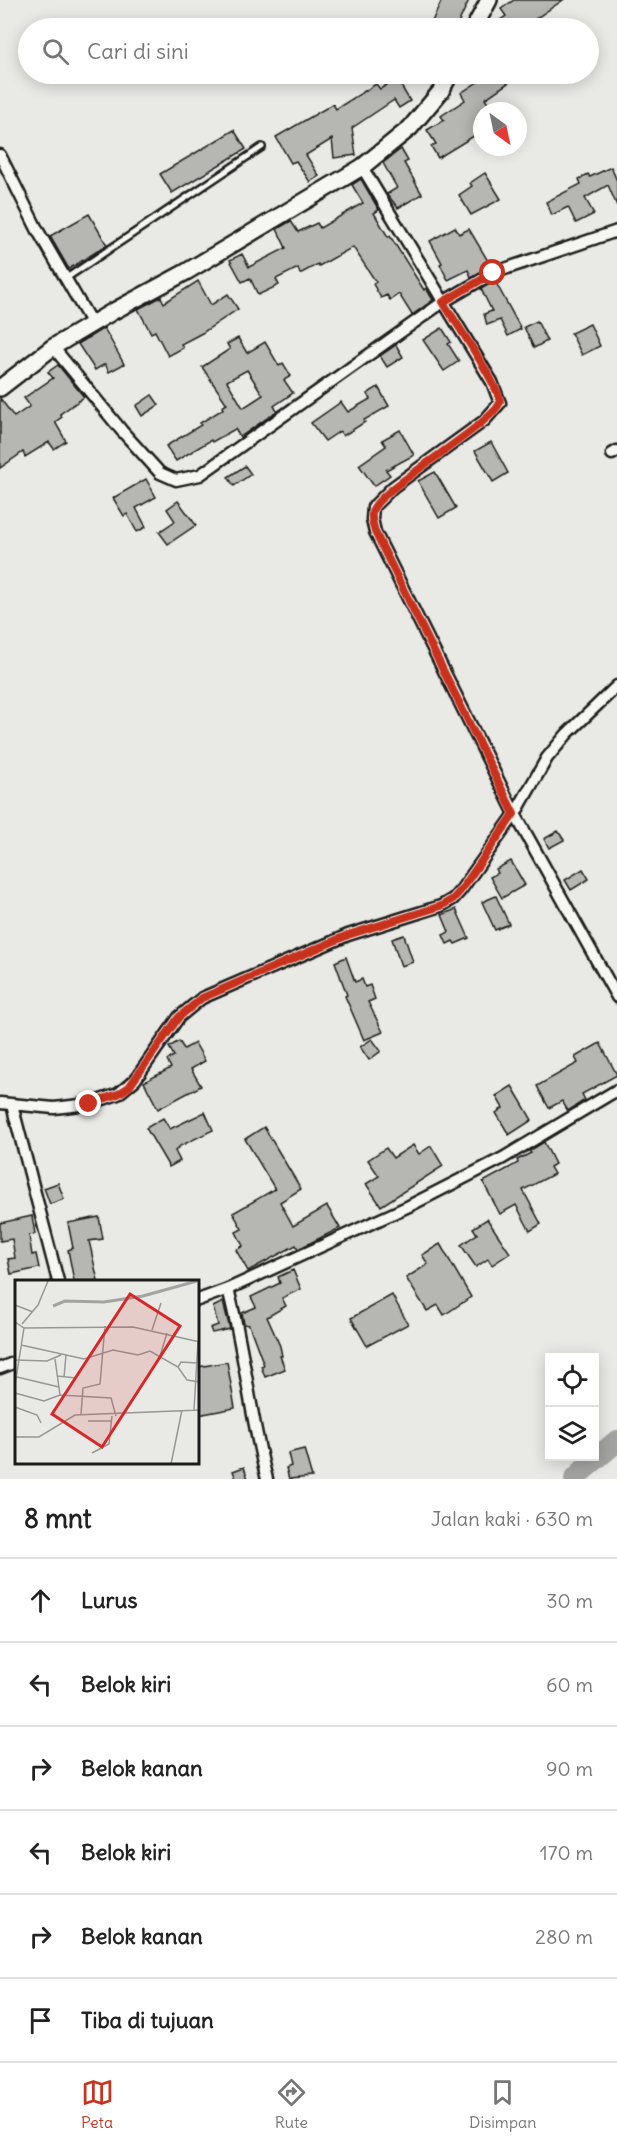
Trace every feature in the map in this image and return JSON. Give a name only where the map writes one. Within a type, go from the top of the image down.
[{"type":"street","points":[[479,18],[489,0]]},
{"type":"street","points":[[0,388],[52,347],[186,272],[362,167],[410,128],[445,84]]},
{"type":"street","points":[[0,155],[38,231],[92,324]]},
{"type":"street","points":[[362,167],[492,382],[500,403],[484,421],[393,487],[373,507],[372,519],[375,532],[514,814],[617,997]]},
{"type":"street","points":[[52,347],[160,473],[176,480],[188,479],[200,475],[443,302],[493,273],[617,231]]},
{"type":"street","points":[[0,1103],[12,1106],[54,1108],[89,1104],[118,1094],[135,1080],[179,1017],[202,998],[348,935],[441,906],[453,899],[514,814],[547,758],[617,686]]},
{"type":"street","points":[[200,1299],[228,1289],[409,1206],[503,1158],[617,1090]]},
{"type":"street","points":[[12,1106],[58,1280]]},
{"type":"street","points":[[228,1289],[238,1327],[267,1479]]},
{"type":"street","points":[[0,1368],[15,1362]]},
{"type":"lane","points":[[65,279],[262,147]]},
{"type":"building","points":[[442,0],[469,0],[461,18],[434,18]]},
{"type":"building","points":[[514,0],[563,0],[537,18],[503,18],[506,16],[501,9]]},
{"type":"building","points":[[376,84],[380,89],[388,84],[400,84],[410,101],[399,108],[394,100],[352,128],[356,155],[334,158],[332,139],[306,155],[319,176],[310,182],[296,161],[291,163],[276,137],[333,104],[336,109]]},
{"type":"building","points":[[474,84],[507,84],[485,99],[487,102],[473,102],[473,137],[438,158],[431,146],[436,144],[427,130],[444,120],[441,116],[465,100],[461,93]]},
{"type":"building","points":[[234,130],[246,149],[172,193],[160,174]]},
{"type":"building","points":[[401,149],[408,161],[404,163],[422,194],[398,208],[387,194],[397,188],[383,163]]},
{"type":"building","points":[[611,167],[617,181],[617,206],[608,185],[585,198],[594,214],[576,223],[568,207],[552,215],[546,202],[581,184],[579,179],[588,174],[590,177]]},
{"type":"building","points":[[485,173],[501,199],[471,215],[459,195],[472,186],[470,183]]},
{"type":"building","points":[[361,179],[379,210],[374,213],[388,237],[390,236],[424,290],[426,288],[433,300],[412,315],[399,294],[390,300],[387,295],[381,298],[373,284],[376,282],[353,247],[300,274],[298,268],[276,279],[279,285],[258,295],[250,278],[242,282],[230,260],[242,254],[249,267],[286,248],[277,229],[291,221],[298,232],[317,223],[320,228],[363,203],[352,185]]},
{"type":"building","points":[[89,214],[107,245],[69,269],[50,236]]},
{"type":"building","points":[[455,227],[459,234],[469,229],[491,266],[471,277],[468,270],[448,280],[430,241]]},
{"type":"building","points":[[198,281],[211,305],[228,294],[238,309],[181,344],[183,348],[168,356],[155,331],[151,333],[138,309],[161,297],[164,303]]},
{"type":"building","points":[[495,281],[521,329],[508,336],[500,320],[487,325],[484,314],[492,311],[481,289]]},
{"type":"building","points":[[537,321],[547,341],[534,348],[524,327]]},
{"type":"building","points":[[590,324],[600,346],[582,355],[571,333]]},
{"type":"building","points":[[104,328],[124,364],[109,372],[105,364],[95,370],[78,344]]},
{"type":"building","points":[[442,328],[451,342],[448,344],[459,361],[444,371],[423,340]]},
{"type":"building","points":[[238,338],[247,353],[265,342],[279,366],[283,363],[291,376],[284,380],[293,393],[274,406],[277,411],[240,437],[235,429],[176,461],[166,446],[201,425],[200,423],[227,404],[202,367],[230,349],[227,344]],"holes":[[[247,370],[263,395],[243,408],[227,381]]]},
{"type":"building","points":[[396,345],[403,357],[387,367],[380,356]]},
{"type":"building","points":[[58,365],[84,397],[60,414],[62,417],[55,422],[66,441],[54,449],[49,442],[25,457],[23,452],[0,468],[0,398],[14,417],[30,406],[24,398],[53,378],[48,372]]},
{"type":"building","points":[[378,387],[389,406],[364,420],[365,422],[343,436],[340,431],[325,441],[311,423],[341,402],[348,412],[370,399],[367,394]]},
{"type":"building","points":[[152,395],[159,405],[142,416],[136,406]]},
{"type":"building","points":[[400,430],[414,455],[386,470],[390,475],[374,486],[359,465],[386,446],[382,440]]},
{"type":"building","points":[[491,442],[508,473],[493,482],[475,451]]},
{"type":"building","points":[[245,466],[251,474],[234,486],[228,477]]},
{"type":"building","points":[[435,472],[456,508],[439,518],[418,481]]},
{"type":"building","points":[[146,479],[156,497],[136,508],[146,527],[137,532],[127,514],[124,516],[113,498]]},
{"type":"building","points":[[178,501],[196,525],[168,544],[159,532],[175,521],[167,509]]},
{"type":"building","points":[[558,831],[564,840],[549,848],[544,839]]},
{"type":"building","points":[[511,861],[525,885],[502,898],[490,877],[498,873],[496,869]]},
{"type":"building","points":[[583,869],[589,879],[571,890],[565,880]]},
{"type":"building","points":[[496,896],[509,924],[495,930],[482,902]]},
{"type":"building","points":[[456,909],[469,938],[455,944],[453,941],[447,944],[443,935],[449,932],[442,915]]},
{"type":"building","points":[[404,935],[413,962],[401,966],[392,939]]},
{"type":"building","points":[[346,957],[355,982],[362,979],[365,987],[370,985],[375,999],[368,1002],[383,1032],[364,1040],[345,996],[347,995],[335,962]]},
{"type":"building","points":[[372,1039],[381,1051],[369,1060],[360,1047]]},
{"type":"building","points":[[179,1041],[184,1049],[195,1043],[205,1061],[191,1069],[201,1086],[158,1109],[144,1082],[171,1068],[167,1060],[174,1056],[169,1047]]},
{"type":"building","points":[[600,1043],[617,1075],[582,1094],[585,1100],[568,1111],[562,1101],[549,1108],[537,1086],[578,1063],[575,1057]]},
{"type":"building","points":[[512,1086],[532,1120],[509,1135],[496,1113],[503,1108],[496,1096]]},
{"type":"building","points":[[205,1112],[213,1130],[180,1146],[175,1151],[180,1161],[169,1167],[146,1128],[163,1118],[170,1129]]},
{"type":"building","points":[[264,1127],[301,1189],[280,1202],[293,1226],[327,1206],[340,1228],[298,1249],[296,1245],[248,1271],[236,1250],[243,1246],[236,1232],[242,1229],[233,1213],[275,1189],[245,1139]]},
{"type":"building","points":[[544,1142],[555,1164],[550,1167],[554,1174],[523,1190],[541,1224],[530,1231],[516,1205],[500,1214],[483,1182],[518,1163],[517,1160],[531,1153],[529,1151]]},
{"type":"building","points":[[413,1145],[419,1154],[431,1146],[443,1166],[381,1206],[366,1184],[379,1176],[368,1160],[386,1148],[393,1158]]},
{"type":"building","points":[[58,1183],[64,1199],[50,1204],[44,1188]]},
{"type":"building","points":[[32,1216],[35,1234],[29,1235],[32,1255],[36,1254],[39,1268],[11,1274],[8,1259],[15,1258],[12,1239],[0,1241],[0,1223]]},
{"type":"building","points":[[99,1217],[103,1239],[89,1241],[98,1280],[74,1280],[68,1250],[73,1248],[68,1223]]},
{"type":"building","points":[[487,1219],[510,1253],[492,1265],[488,1259],[476,1267],[461,1245],[477,1234],[473,1228]]},
{"type":"building","points":[[440,1244],[471,1297],[444,1315],[438,1305],[427,1311],[406,1278],[428,1264],[422,1255]]},
{"type":"building","points":[[293,1270],[301,1289],[282,1298],[286,1306],[267,1317],[280,1346],[282,1356],[280,1356],[285,1369],[265,1377],[261,1366],[264,1365],[249,1325],[244,1324],[242,1313],[256,1307],[251,1297],[280,1283],[278,1277]]},
{"type":"building","points":[[392,1295],[408,1324],[367,1346],[351,1318]]},
{"type":"building","points":[[223,1302],[230,1329],[212,1333],[210,1328],[218,1325],[213,1307]]},
{"type":"building","points":[[227,1362],[235,1408],[200,1415],[200,1367]]},
{"type":"building","points":[[304,1449],[312,1477],[289,1479],[286,1468],[291,1466],[288,1453]]},
{"type":"building","points":[[244,1467],[248,1479],[236,1479],[233,1471]]},
{"type":"waterway","points":[[575,1479],[617,1441]]},
{"type":"route","points":[[89,1104],[118,1094],[129,1087],[179,1017],[202,998],[348,935],[441,906],[453,899],[514,814],[375,532],[372,519],[373,507],[393,487],[484,421],[499,406],[500,400],[492,382],[443,302],[493,273]]}]
